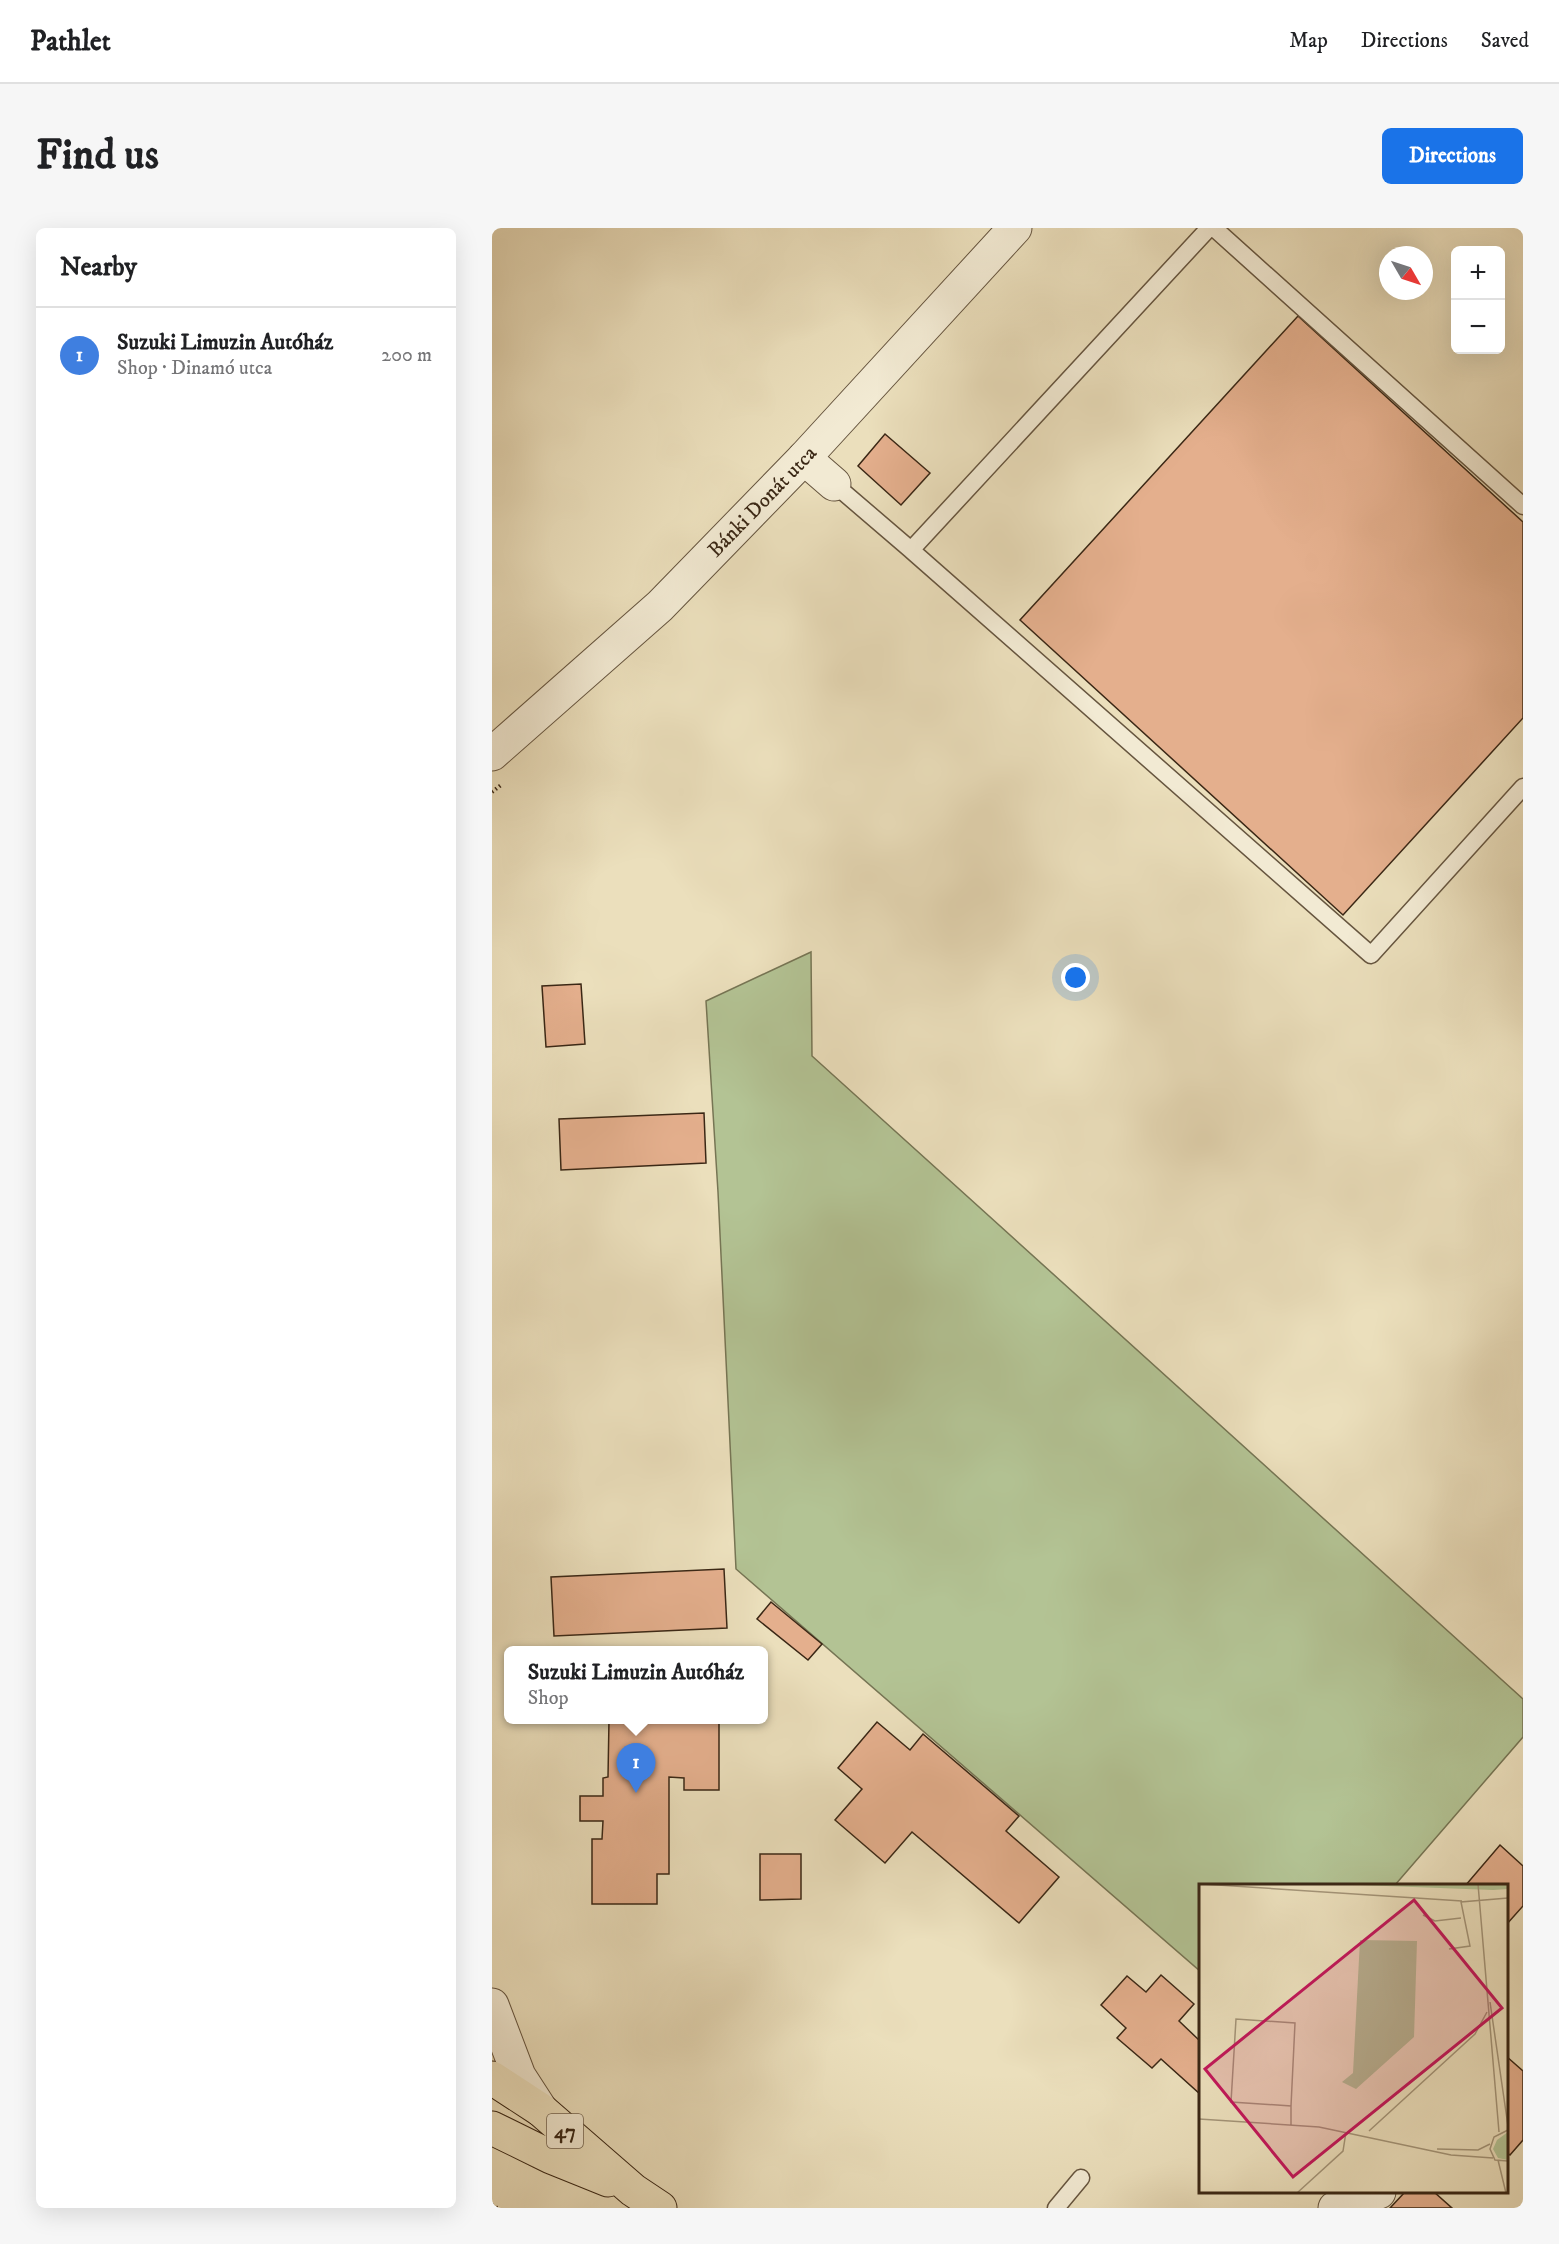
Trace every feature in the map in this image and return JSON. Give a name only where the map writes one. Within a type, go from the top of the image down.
[{"type":"main road","name":"47","points":[[492,2078],[541,2110],[633,2190],[660,2208]]},
{"type":"main road","name":"47","points":[[492,2128],[550,2157],[633,2190]]},
{"type":"street","name":"Bánki Donát utca","points":[[496,743],[660,606],[804,458],[1015,228]]},
{"type":"street","points":[[804,458],[834,484]]},
{"type":"street","points":[[492,2005],[519,2076],[541,2110]]},
{"type":"street","points":[[1335,2208],[1376,2193]]},
{"type":"lane","points":[[911,550],[1209,228]]},
{"type":"lane","points":[[1214,228],[1523,506]]},
{"type":"lane","points":[[834,484],[1371,955],[1523,787]]},
{"type":"lane","points":[[1056,2208],[1081,2178]]},
{"type":"path","points":[[492,2205],[497,2208]]},
{"type":"green space","points":[[811,952],[812,1056],[1523,1699],[1523,1737],[1396,1884],[1199,1884],[1199,1970],[736,1569],[718,1192],[706,1001]]},
{"type":"building","points":[[1298,316],[1523,522],[1523,718],[1343,915],[1020,620]]},
{"type":"building","points":[[885,434],[930,473],[901,505],[858,466]]},
{"type":"building","points":[[581,984],[585,1044],[546,1047],[542,986]]},
{"type":"building","points":[[704,1113],[706,1163],[561,1170],[559,1119]]},
{"type":"building","points":[[724,1569],[727,1628],[554,1636],[551,1577]]},
{"type":"building","points":[[771,1602],[822,1644],[808,1660],[757,1619]]},
{"type":"building","points":[[877,1722],[910,1750],[923,1734],[1019,1816],[1006,1831],[1059,1877],[1019,1923],[912,1832],[885,1863],[835,1820],[862,1789],[838,1768]]},
{"type":"building","points":[[609,1724],[719,1724],[719,1790],[684,1790],[684,1778],[669,1777],[669,1874],[657,1874],[657,1904],[592,1904],[592,1839],[602,1839],[603,1821],[580,1821],[580,1796],[603,1796],[603,1778],[608,1777]]},
{"type":"building","points":[[1500,1845],[1523,1866],[1523,1906],[1508,1923],[1508,1884],[1467,1884]]},
{"type":"building","points":[[760,1854],[801,1854],[801,1899],[760,1900]]},
{"type":"building","points":[[1161,1975],[1194,2004],[1179,2021],[1199,2040],[1199,2093],[1161,2059],[1152,2068],[1117,2038],[1126,2028],[1101,2005],[1127,1976],[1146,1992]]},
{"type":"building","points":[[1508,2058],[1523,2071],[1523,2140],[1510,2155],[1508,2154]]},
{"type":"building","points":[[1404,2193],[1435,2193],[1452,2208],[1390,2208]]},
{"type":"place","name":"Suzuki Limuzin Autóház","points":[[636,1793]]}]
